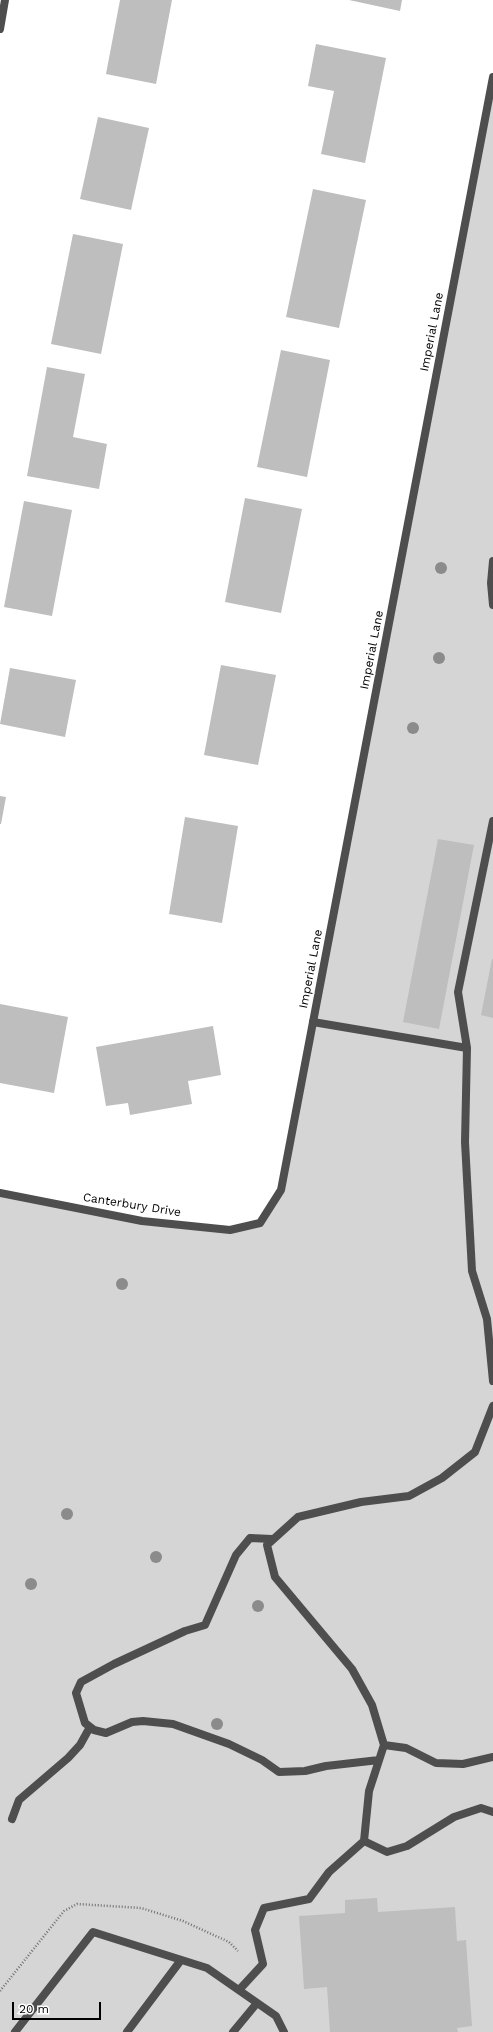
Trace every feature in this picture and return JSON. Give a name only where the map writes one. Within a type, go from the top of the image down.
[{"type":"street","points":[[0,29],[6,0]]},
{"type":"street","name":"Imperial Lane","points":[[260,1223],[281,1190],[493,76]]},
{"type":"street","points":[[493,562],[491,583],[493,605]]},
{"type":"street","points":[[493,821],[458,992],[467,1048],[465,1142],[472,1271],[489,1308],[493,1381]]},
{"type":"street","points":[[313,1022],[467,1048]]},
{"type":"street","name":"Canterbury Drive","points":[[0,1193],[149,1221],[230,1230],[260,1223]]},
{"type":"street","points":[[239,1990],[263,1964],[255,1930],[264,1908],[308,1899],[329,1872],[364,1840],[369,1791],[384,1745],[372,1705],[352,1669],[275,1577],[267,1545],[298,1517],[361,1502],[408,1496],[442,1478],[475,1452],[493,1406]]},
{"type":"street","points":[[272,1539],[250,1538],[236,1555],[205,1625],[184,1631],[114,1664],[82,1682],[76,1693],[85,1723],[90,1727],[106,1732],[138,1722],[174,1724],[229,1744],[262,1760],[279,1772],[305,1771],[326,1766],[379,1760]]},
{"type":"street","points":[[12,1819],[19,1800],[68,1758],[80,1745],[90,1727]]},
{"type":"street","points":[[384,1745],[406,1748],[436,1763],[463,1764],[493,1757]]},
{"type":"street","points":[[364,1840],[387,1852],[407,1846],[454,1817],[480,1808],[493,1812]]},
{"type":"street","points":[[15,2032],[92,1932],[207,1968],[276,2016],[284,2032]]},
{"type":"street","points":[[127,2032],[181,1960]]},
{"type":"street","points":[[233,2032],[257,2003]]},
{"type":"shaded area","points":[[493,77],[493,2032],[0,2032],[0,1193],[142,1221],[230,1230],[260,1223],[281,1190]]},
{"type":"building","points":[[120,0],[172,0],[156,84],[106,74]]},
{"type":"building","points":[[349,0],[402,0],[400,11]]},
{"type":"building","points":[[316,44],[386,58],[365,163],[321,154],[334,91],[308,86]]},
{"type":"building","points":[[98,117],[149,128],[131,210],[80,199]]},
{"type":"building","points":[[313,189],[366,200],[339,328],[286,317]]},
{"type":"building","points":[[73,234],[123,244],[101,354],[51,344]]},
{"type":"building","points":[[281,350],[330,360],[307,477],[257,467]]},
{"type":"building","points":[[47,367],[85,374],[73,437],[107,444],[99,489],[27,476]]},
{"type":"building","points":[[245,498],[302,509],[281,613],[225,602]]},
{"type":"building","points":[[24,501],[72,510],[52,616],[4,607]]},
{"type":"building","points":[[221,665],[276,675],[258,765],[204,755]]},
{"type":"building","points":[[10,668],[76,680],[65,737],[0,724]]},
{"type":"building","points":[[0,796],[6,797],[1,824],[0,824]]},
{"type":"building","points":[[185,817],[238,826],[222,923],[169,914]]},
{"type":"building","points":[[438,839],[474,845],[439,1029],[403,1022]]},
{"type":"building","points":[[493,959],[493,1018],[481,1015]]},
{"type":"building","points":[[0,1004],[68,1017],[54,1093],[0,1083]]},
{"type":"building","points":[[213,1026],[221,1075],[188,1081],[192,1104],[130,1115],[128,1103],[106,1106],[96,1047]]},
{"type":"building","points":[[377,1898],[378,1912],[455,1907],[457,1941],[466,1940],[472,2026],[457,2028],[458,2032],[330,2032],[327,1987],[304,1989],[299,1916],[345,1913],[345,1900]]}]
